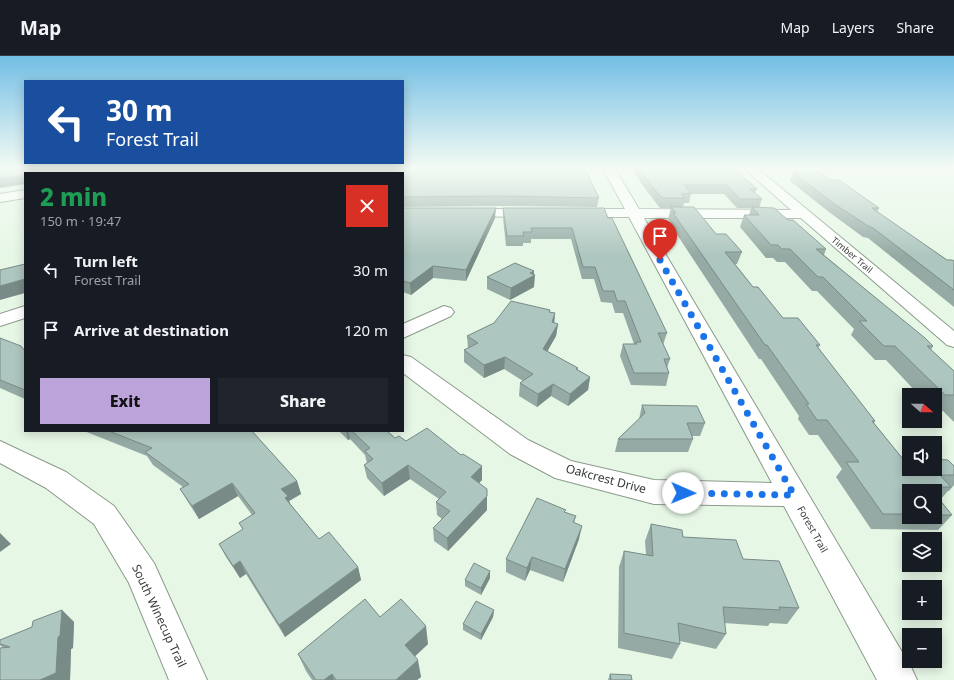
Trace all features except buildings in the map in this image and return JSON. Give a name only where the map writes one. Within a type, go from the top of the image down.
[{"type":"street","name":"Forest Trail","points":[[625,198],[898,680]]},
{"type":"street","name":"Timber Trail","points":[[785,198],[954,341]]},
{"type":"street","points":[[449,212],[544,213]]},
{"type":"street","points":[[567,213],[804,214]]},
{"type":"street","points":[[0,320],[24,312]]},
{"type":"street","points":[[404,332],[444,312]]},
{"type":"street","name":"Oakcrest Drive","points":[[404,363],[519,447],[565,470],[654,492],[794,495]]},
{"type":"street","name":"South Winecup Trail","points":[[0,451],[56,480],[104,515],[142,574],[188,680]]},
{"type":"route","points":[[660,260],[794,495],[683,493]]}]
